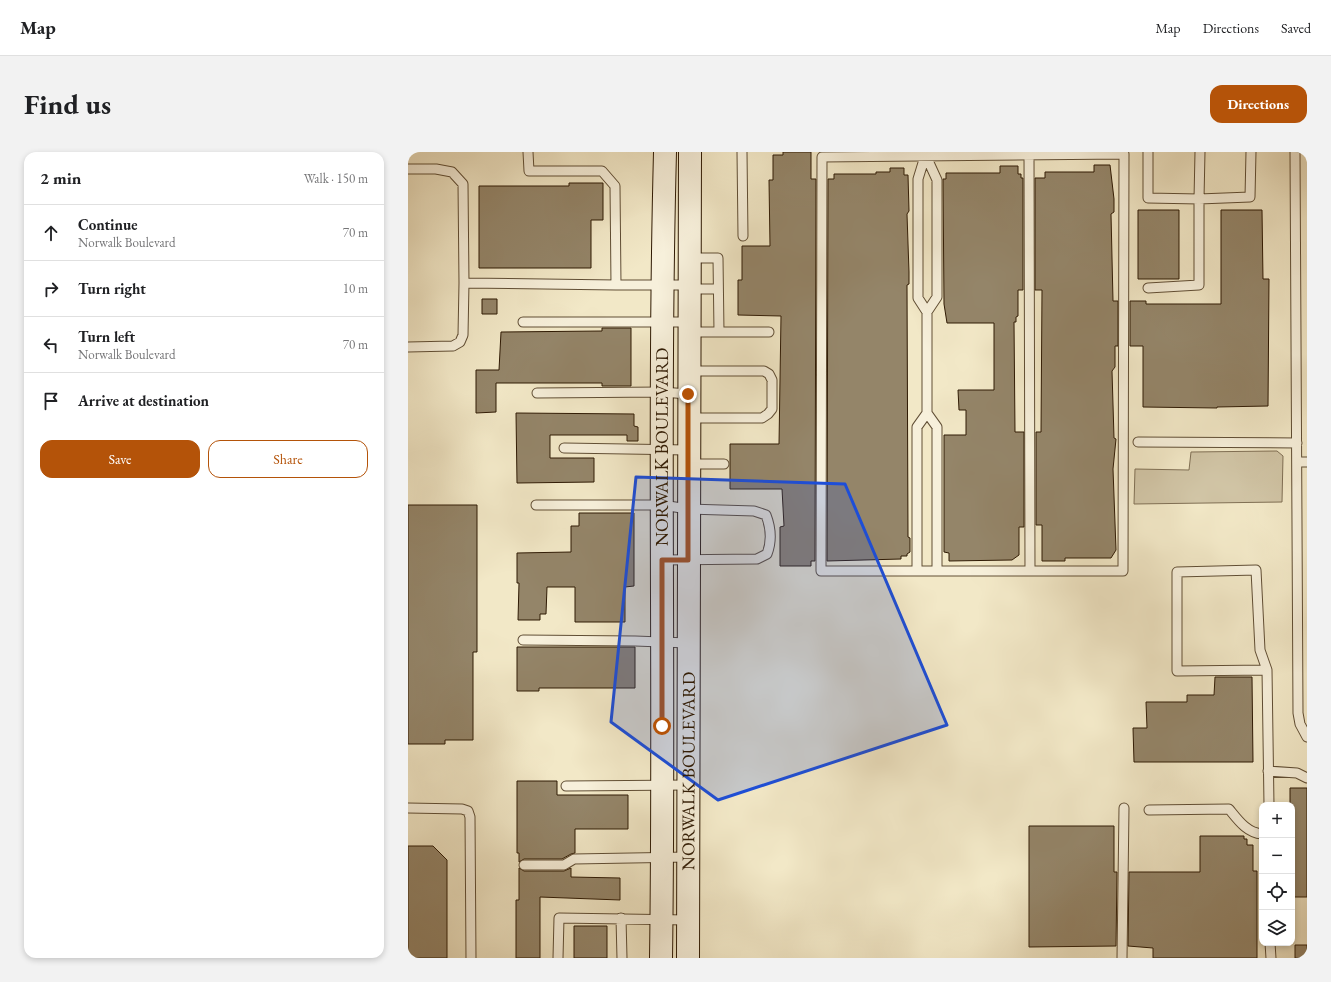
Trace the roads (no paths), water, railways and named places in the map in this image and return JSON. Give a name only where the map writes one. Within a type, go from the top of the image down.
[{"type":"main road","name":"NORWALK BOULEVARD","points":[[661,958],[662,286],[665,152]]},
{"type":"main road","name":"NORWALK BOULEVARD","points":[[688,958],[688,258],[690,152]]},
{"type":"lane","points":[[528,152],[528,170],[602,171],[615,186],[616,285]]},
{"type":"lane","points":[[742,152],[742,236]]},
{"type":"lane","points":[[1148,152],[1148,198],[1199,199],[1250,197],[1251,152]]},
{"type":"lane","points":[[1148,288],[1199,285],[1200,152]]},
{"type":"lane","points":[[1295,152],[1298,713],[1300,724],[1307,737]]},
{"type":"lane","points":[[926,154],[918,179],[918,298],[928,312]]},
{"type":"lane","points":[[917,571],[917,427],[927,413],[928,312],[937,297],[937,180],[926,154]]},
{"type":"lane","points":[[926,154],[1124,154],[1123,571],[821,571],[822,157],[926,154]]},
{"type":"lane","points":[[1029,155],[1030,571]]},
{"type":"lane","points":[[408,169],[436,169],[452,172],[463,184],[464,284],[463,334],[460,342],[453,346],[408,347]]},
{"type":"lane","points":[[688,258],[718,258],[719,332]]},
{"type":"lane","points":[[464,284],[616,285],[718,289]]},
{"type":"lane","points":[[523,322],[662,323],[719,332],[769,332]]},
{"type":"lane","points":[[688,371],[764,371],[769,374],[772,380],[772,409],[762,418],[688,418]]},
{"type":"lane","points":[[537,393],[662,392],[688,394]]},
{"type":"lane","points":[[927,413],[937,427],[937,571]]},
{"type":"lane","points":[[1138,442],[1297,443]]},
{"type":"lane","points":[[564,448],[662,448],[688,457],[724,464]]},
{"type":"lane","points":[[1297,462],[1307,462]]},
{"type":"lane","points":[[536,505],[662,505],[688,509],[754,511],[766,515],[770,525],[771,545],[767,554],[757,559],[662,560]]},
{"type":"lane","points":[[1267,670],[1177,671],[1177,572],[1256,570],[1260,650],[1267,670],[1269,802]]},
{"type":"lane","points":[[523,640],[662,641],[688,643]]},
{"type":"lane","points":[[1268,771],[1297,773],[1307,778]]},
{"type":"lane","points":[[566,786],[662,784],[688,785]]},
{"type":"lane","points":[[408,808],[462,809],[468,811],[470,818],[471,958]]},
{"type":"lane","points":[[1122,958],[1124,808]]},
{"type":"lane","points":[[1149,810],[1229,809],[1241,823],[1254,833],[1259,834]]},
{"type":"lane","points":[[524,865],[564,865],[574,859],[688,857]]},
{"type":"lane","points":[[558,958],[559,918],[661,918],[688,920]]},
{"type":"lane","points":[[621,918],[622,958]]},
{"type":"lane","points":[[1270,946],[1271,958]]}]
